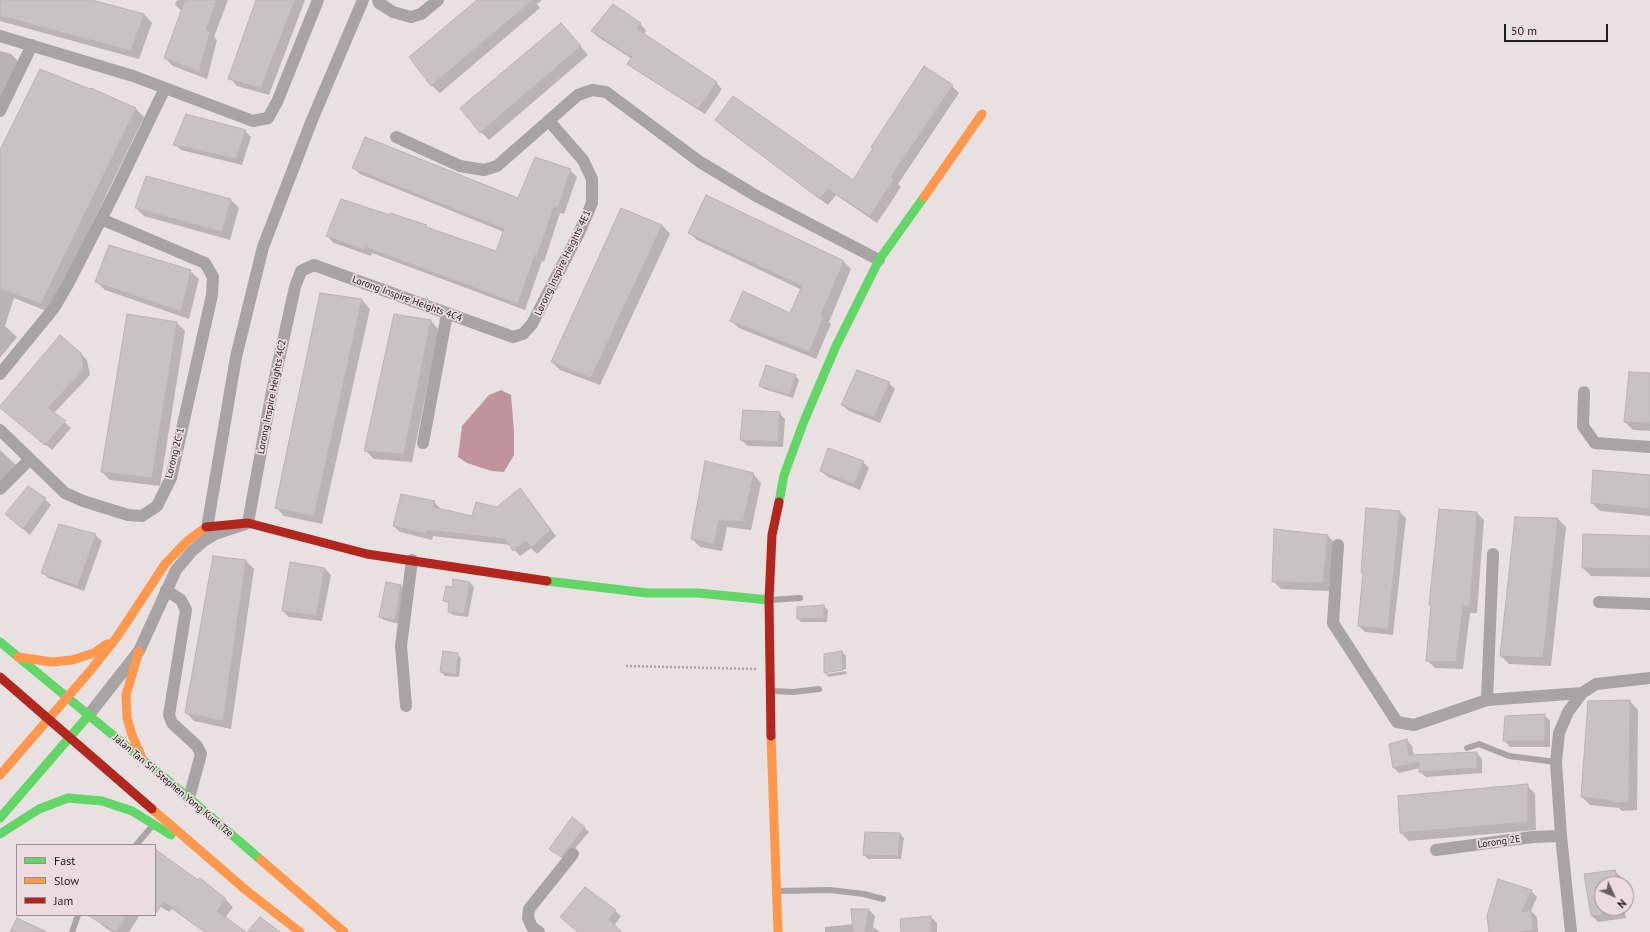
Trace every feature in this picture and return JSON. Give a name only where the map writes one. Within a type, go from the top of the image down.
[{"type":"street","points":[[0,36],[133,76],[253,121],[268,118],[277,102],[318,0]]},
{"type":"street","points":[[205,540],[206,527],[212,506],[236,357],[263,246],[312,120],[363,0]]},
{"type":"street","points":[[378,0],[379,3],[393,12],[411,17],[421,14],[438,0]]},
{"type":"street","points":[[0,111],[32,45]]},
{"type":"street","points":[[0,374],[54,308],[101,219],[165,88]]},
{"type":"street","points":[[396,137],[460,166],[484,170],[496,166],[578,94],[592,90],[606,92],[700,162],[758,197],[879,260]]},
{"type":"street","points":[[778,932],[769,600],[772,535],[784,475],[804,421],[836,346],[879,260],[982,114]]},
{"type":"street","name":"Lorong Inspire Heights 4E1","points":[[513,337],[523,334],[532,324],[580,231],[592,203],[592,179],[583,160],[549,120]]},
{"type":"street","name":"Lorong 2C 1","points":[[0,430],[65,493],[82,501],[128,515],[142,516],[157,506],[171,478],[212,295],[213,277],[205,262],[101,219]]},
{"type":"street","name":"Lorong Inspire Heights 4C4","points":[[302,271],[314,266],[513,337]]},
{"type":"street","name":"Lorong Inspire Heights 4C2","points":[[248,524],[272,392],[295,287],[302,271]]},
{"type":"street","points":[[423,443],[447,314]]},
{"type":"street","points":[[1584,392],[1583,426],[1595,443],[1650,447]]},
{"type":"street","points":[[0,489],[30,459]]},
{"type":"street","points":[[143,761],[132,736],[127,718],[126,695],[139,651],[166,590],[176,570],[205,540],[215,534],[248,524]]},
{"type":"street","points":[[0,775],[90,671],[117,637],[165,564],[187,541],[206,527],[248,524],[367,554],[613,590],[647,593],[698,593],[769,600]]},
{"type":"street","points":[[1338,545],[1333,623],[1397,722],[1414,725],[1487,700],[1582,693]]},
{"type":"street","points":[[1487,700],[1493,554]]},
{"type":"street","points":[[406,706],[401,646],[412,560]]},
{"type":"street","points":[[166,590],[181,600],[186,610],[169,715],[172,723],[197,746],[200,754],[189,798]]},
{"type":"street","points":[[1599,602],[1650,604]]},
{"type":"street","points":[[18,657],[52,662],[72,660],[94,653],[117,637]]},
{"type":"street","name":"Jalan Tan Sri Stephen Yong Kuet Tze","points":[[0,642],[189,798],[344,932]]},
{"type":"street","points":[[0,818],[70,738],[139,651]]},
{"type":"street","points":[[0,677],[202,853],[247,891],[300,932]]},
{"type":"street","points":[[1571,932],[1561,836],[1556,762],[1559,732],[1568,712],[1582,693],[1596,684],[1650,678]]},
{"type":"street","points":[[0,834],[39,809],[68,798],[102,801],[132,811],[153,825],[202,853]]},
{"type":"street","name":"Lorong 2E","points":[[1436,850],[1534,837],[1561,836]]},
{"type":"street","points":[[539,932],[532,927],[528,918],[529,909],[573,854]]},
{"type":"lane","points":[[769,600],[800,598]]},
{"type":"lane","points":[[772,692],[792,692],[819,689]]},
{"type":"lane","points":[[1467,748],[1479,744],[1509,756],[1556,762]]},
{"type":"lane","points":[[137,844],[153,825]]},
{"type":"lane","points":[[776,891],[830,890],[864,894],[883,899]]},
{"type":"lane","points":[[72,932],[78,916]]},
{"type":"path","points":[[626,666],[771,669]]},
{"type":"shaded area","points":[[501,390],[511,395],[514,431],[514,455],[504,472],[492,471],[476,466],[467,463],[458,457],[462,426],[489,395]]},
{"type":"building","points":[[0,0],[92,0],[144,14],[131,51],[0,16]]},
{"type":"building","points":[[185,0],[217,0],[206,30],[210,32],[199,72],[164,58]]},
{"type":"building","points":[[256,0],[295,0],[261,88],[228,79]]},
{"type":"building","points":[[477,0],[533,0],[431,86],[409,57]]},
{"type":"building","points":[[613,4],[641,23],[637,29],[717,82],[698,109],[627,64],[632,57],[591,31]]},
{"type":"building","points":[[561,23],[581,46],[480,133],[460,108]]},
{"type":"building","points":[[924,66],[953,85],[891,177],[894,179],[870,216],[828,189],[820,199],[715,120],[733,96],[853,180],[873,148],[871,147]]},
{"type":"building","points":[[40,69],[90,89],[91,88],[136,108],[41,304],[0,289],[0,150]]},
{"type":"building","points":[[186,114],[246,130],[236,159],[173,145]]},
{"type":"building","points":[[365,137],[518,198],[535,157],[571,169],[558,208],[554,207],[518,304],[365,247],[364,250],[326,236],[341,199],[427,225],[426,227],[496,251],[504,229],[352,168]]},
{"type":"building","points":[[146,176],[231,199],[222,232],[135,208]]},
{"type":"building","points":[[706,195],[844,261],[821,315],[824,316],[809,352],[730,321],[743,291],[790,313],[802,286],[688,233]]},
{"type":"building","points":[[621,208],[662,225],[591,378],[551,362]]},
{"type":"building","points":[[109,245],[191,270],[181,312],[95,282]]},
{"type":"building","points":[[320,293],[362,299],[314,516],[275,508]]},
{"type":"building","points":[[127,314],[177,322],[152,478],[101,472]]},
{"type":"building","points":[[394,314],[431,320],[404,454],[364,451]]},
{"type":"building","points":[[60,335],[81,353],[84,369],[48,408],[66,421],[45,445],[0,408],[0,406]]},
{"type":"building","points":[[766,365],[796,375],[789,395],[759,386]]},
{"type":"building","points":[[857,370],[890,382],[874,417],[841,405]]},
{"type":"building","points":[[1629,372],[1650,373],[1650,423],[1624,422]]},
{"type":"building","points":[[743,410],[780,412],[778,442],[740,440]]},
{"type":"building","points":[[828,448],[864,461],[854,484],[820,471]]},
{"type":"building","points":[[705,461],[754,473],[743,522],[719,520],[714,544],[691,539]]},
{"type":"building","points":[[1593,470],[1650,475],[1650,509],[1591,503]]},
{"type":"building","points":[[28,486],[46,498],[23,529],[5,514]]},
{"type":"building","points":[[520,488],[551,530],[531,548],[526,541],[513,551],[505,539],[427,530],[426,534],[393,526],[401,494],[435,501],[433,507],[472,516],[476,502],[497,507]]},
{"type":"building","points":[[1366,508],[1400,511],[1388,629],[1358,626],[1363,572],[1361,572]]},
{"type":"building","points":[[1439,509],[1477,512],[1470,606],[1463,606],[1456,662],[1426,661],[1431,605],[1429,605]]},
{"type":"building","points":[[1515,517],[1558,518],[1543,658],[1500,656]]},
{"type":"building","points":[[59,524],[96,534],[78,586],[41,573]]},
{"type":"building","points":[[1274,529],[1328,535],[1323,583],[1272,582]]},
{"type":"building","points":[[1583,534],[1650,536],[1650,569],[1582,568]]},
{"type":"building","points":[[213,556],[246,560],[223,721],[185,713]]},
{"type":"building","points":[[290,562],[325,568],[316,616],[282,611]]},
{"type":"building","points":[[453,579],[470,582],[464,614],[448,612],[449,602],[443,601],[446,586],[452,587]]},
{"type":"building","points":[[386,582],[401,585],[395,620],[379,617]]},
{"type":"building","points":[[824,605],[824,618],[797,619],[797,607]]},
{"type":"building","points":[[443,651],[458,653],[456,674],[440,672]]},
{"type":"building","points":[[842,651],[843,670],[824,673],[824,654]]},
{"type":"building","points":[[1630,700],[1629,802],[1613,803],[1613,801],[1581,797],[1588,701]]},
{"type":"building","points":[[1545,714],[1545,741],[1503,741],[1505,716]]},
{"type":"building","points":[[1407,739],[1409,755],[1477,752],[1477,768],[1419,772],[1419,762],[1393,768],[1389,744]]},
{"type":"building","points":[[1528,784],[1528,822],[1400,833],[1398,796]]},
{"type":"building","points":[[572,817],[585,827],[561,857],[549,849]]},
{"type":"building","points":[[865,832],[900,833],[898,856],[863,855]]},
{"type":"building","points":[[156,850],[198,880],[200,878],[226,899],[217,911],[246,932],[205,932],[164,902],[156,913]]},
{"type":"building","points":[[1615,870],[1616,876],[1594,876],[1594,916],[1591,916],[1584,874]]},
{"type":"building","points":[[1498,879],[1532,890],[1522,912],[1531,910],[1533,930],[1522,932],[1489,932],[1487,916]]},
{"type":"building","points":[[585,887],[616,910],[609,920],[622,932],[578,932],[560,917]]},
{"type":"building","points":[[851,909],[869,909],[865,932],[853,932]]},
{"type":"building","points":[[89,916],[126,916],[116,932]]},
{"type":"building","points":[[931,916],[932,932],[901,932],[900,919]]},
{"type":"building","points":[[260,917],[280,932],[247,932]]},
{"type":"building","points":[[17,918],[47,932],[10,932]]},
{"type":"traffic: fast","points":[[779,502],[784,475],[804,421],[836,346],[879,260],[924,197]]},
{"type":"traffic: fast","points":[[547,581],[647,593],[698,593],[769,600]]},
{"type":"traffic: fast","points":[[0,642],[189,798],[261,860]]},
{"type":"traffic: fast","points":[[0,818],[88,716]]},
{"type":"traffic: fast","points":[[0,834],[39,809],[68,798],[102,801],[132,811],[171,835]]},
{"type":"traffic: slow","points":[[924,197],[982,114]]},
{"type":"traffic: slow","points":[[0,775],[90,671],[117,637],[165,564],[187,541],[206,527]]},
{"type":"traffic: slow","points":[[18,657],[52,662],[72,660],[94,653],[107,644]]},
{"type":"traffic: slow","points":[[139,651],[126,695],[127,718],[132,735],[142,758]]},
{"type":"traffic: slow","points":[[771,736],[778,932]]},
{"type":"traffic: slow","points":[[152,809],[247,891],[300,932]]},
{"type":"traffic: slow","points":[[261,860],[344,932]]},
{"type":"traffic: jam","points":[[771,736],[769,600],[772,535],[779,502]]},
{"type":"traffic: jam","points":[[206,527],[248,523],[367,554],[547,581]]},
{"type":"traffic: jam","points":[[0,677],[152,809]]}]
